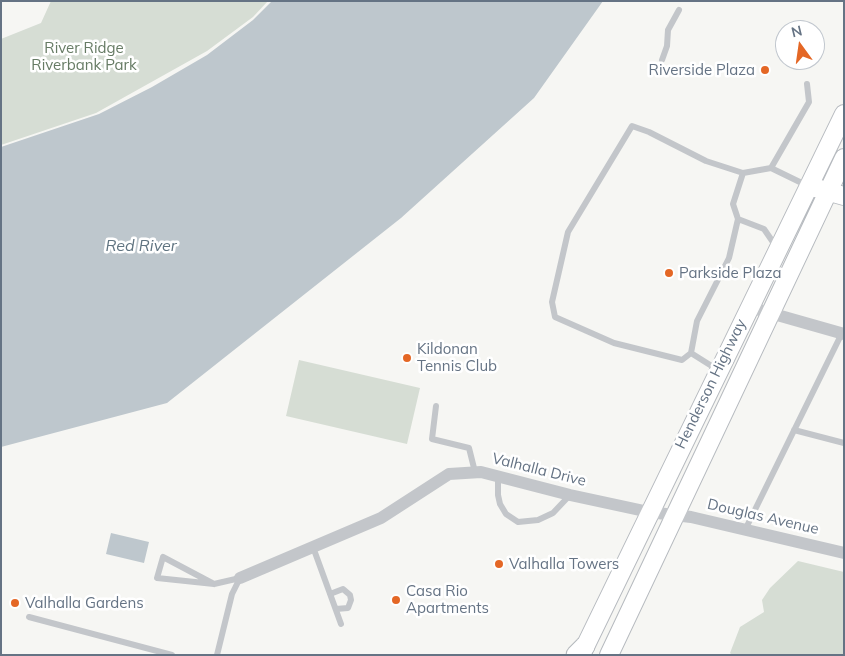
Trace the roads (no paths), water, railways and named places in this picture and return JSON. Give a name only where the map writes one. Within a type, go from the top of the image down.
[{"type":"main road","name":"Henderson Highway","points":[[580,652],[844,114]]},
{"type":"main road","name":"Henderson Highway","points":[[609,655],[769,313],[836,194],[844,158]]},
{"type":"main road","points":[[808,186],[836,194]]},
{"type":"street","points":[[749,307],[843,334]]},
{"type":"street","name":"Valhalla Drive","points":[[240,578],[381,518],[450,474],[475,472],[498,476],[570,495],[649,512],[675,515]]},
{"type":"street","name":"Douglas Avenue","points":[[675,515],[844,553]]},
{"type":"lane","points":[[662,60],[667,46],[668,30],[679,10]]},
{"type":"lane","points":[[771,168],[809,102],[807,84]]},
{"type":"lane","points":[[743,172],[733,204],[738,218],[729,258],[698,321],[691,353],[682,360],[614,343],[555,317],[552,302],[568,232],[632,126],[650,132],[706,162],[743,172],[771,168],[808,186]]},
{"type":"lane","points":[[738,218],[767,231],[777,249]]},
{"type":"lane","points":[[745,530],[843,334]]},
{"type":"lane","points":[[691,353],[718,370]]},
{"type":"lane","points":[[436,406],[432,439],[469,448],[475,472]]},
{"type":"lane","points":[[794,430],[844,443]]},
{"type":"lane","points":[[498,476],[500,504],[506,514],[518,522],[538,520],[553,513],[570,495]]},
{"type":"lane","points":[[313,547],[341,624]]},
{"type":"lane","points":[[214,584],[163,557],[157,578],[214,584],[240,578]]},
{"type":"lane","points":[[217,655],[232,594],[240,578]]},
{"type":"lane","points":[[330,594],[343,589],[350,594],[351,600],[348,608],[336,609]]},
{"type":"lane","points":[[28,617],[172,655]]},
{"type":"water","name":"Red River","points":[[272,1],[603,1],[534,98],[401,218],[167,403],[1,447],[1,147],[99,114],[152,87],[207,55],[253,20]]},
{"type":"water","points":[[111,533],[149,542],[144,563],[106,554]]},
{"type":"place","name":"Riverside Plaza","points":[[765,70]]},
{"type":"place","name":"Parkside Plaza","points":[[669,273]]},
{"type":"place","name":"Kildonan Tennis Club","points":[[407,358]]},
{"type":"place","name":"Valhalla Towers","points":[[499,564]]},
{"type":"place","name":"Casa Rio Apartments","points":[[396,600]]},
{"type":"place","name":"Valhalla Gardens","points":[[15,603]]},
{"type":"park label","name":"River Ridge Riverbank Park","points":[[84,56]]}]
